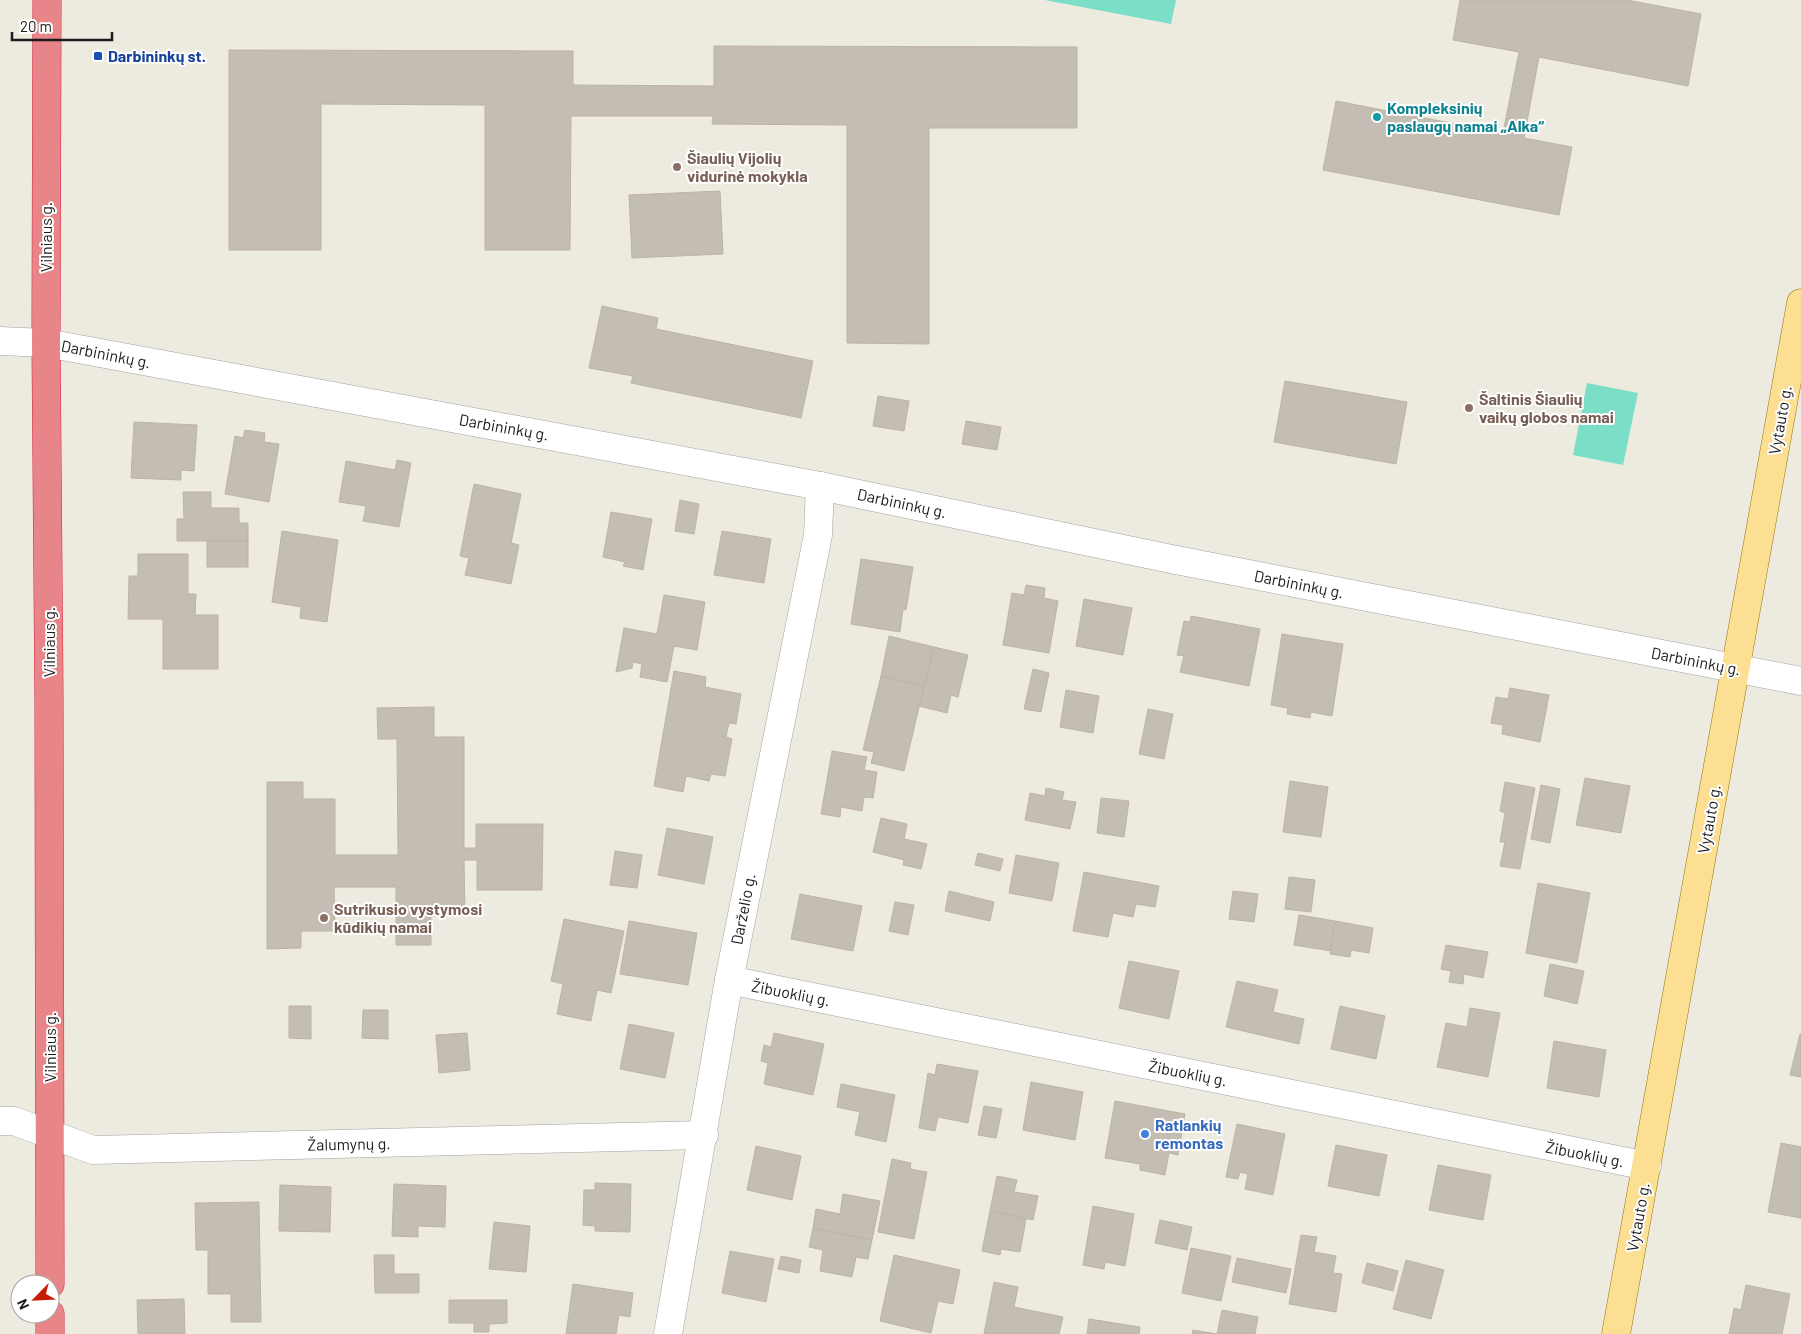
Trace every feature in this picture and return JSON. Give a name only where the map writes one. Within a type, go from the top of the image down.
[{"type":"highway","name":"Vilniaus g.","points":[[47,0],[46,343],[50,1274]]},
{"type":"main road","name":"Vytauto g.","points":[[1616,1334],[1801,303]]},
{"type":"street","name":"Darbininkų g.","points":[[0,341],[46,343],[820,486],[1176,560],[1801,681]]},
{"type":"street","name":"Darželio g.","points":[[668,1334],[704,1135],[729,980],[818,535],[820,486]]},
{"type":"street","name":"Žibuoklių g.","points":[[729,980],[1647,1166]]},
{"type":"street","name":"Žalumynų g.","points":[[0,1121],[14,1121],[93,1150],[704,1135]]},
{"type":"green space","points":[[1045,0],[1176,0],[1171,24]]},
{"type":"green space","points":[[1587,383],[1638,393],[1623,465],[1573,455]]},
{"type":"building","name":"Kompleksinių paslaugų namai „Alka“","points":[[1460,0],[1627,0],[1701,14],[1688,86],[1539,57],[1524,138],[1572,147],[1559,215],[1323,170],[1336,101],[1503,133],[1519,52],[1453,40]]},
{"type":"building","points":[[714,46],[1077,47],[1077,128],[929,128],[929,344],[847,343],[847,125],[712,124],[713,116],[571,116],[570,250],[485,250],[485,105],[321,104],[321,250],[229,250],[229,50],[573,51],[573,85],[714,86]]},
{"type":"building","points":[[720,191],[723,254],[632,258],[629,195]]},
{"type":"building","points":[[602,306],[658,318],[656,329],[813,361],[801,418],[631,383],[633,376],[589,368]]},
{"type":"building","points":[[1285,381],[1407,402],[1396,464],[1274,442]]},
{"type":"building","points":[[878,396],[909,401],[904,431],[873,426]]},
{"type":"building","points":[[966,421],[1001,427],[997,450],[962,444]]},
{"type":"building","points":[[134,422],[197,425],[194,471],[181,470],[181,480],[131,478]]},
{"type":"building","points":[[245,430],[265,433],[264,442],[279,444],[269,502],[225,494],[235,436],[243,438]]},
{"type":"building","points":[[397,460],[411,463],[399,527],[363,521],[366,506],[339,502],[346,461],[395,470]]},
{"type":"building","points":[[474,484],[521,494],[511,543],[519,545],[511,584],[465,575],[469,558],[460,556]]},
{"type":"building","points":[[183,492],[211,492],[211,508],[239,508],[239,523],[248,523],[248,541],[177,541],[177,519],[184,519]]},
{"type":"building","points":[[680,500],[699,504],[694,534],[675,531]]},
{"type":"building","points":[[611,512],[652,519],[643,570],[623,566],[625,562],[603,557]]},
{"type":"building","points":[[282,531],[338,540],[327,622],[300,618],[301,607],[272,602]]},
{"type":"building","points":[[722,531],[771,539],[764,583],[714,575]]},
{"type":"building","points":[[207,541],[248,541],[248,567],[207,567]]},
{"type":"building","points":[[138,554],[188,554],[188,594],[196,594],[195,615],[218,615],[218,669],[163,669],[163,619],[128,619],[129,576],[138,576]]},
{"type":"building","points":[[861,559],[913,567],[906,610],[903,609],[900,632],[851,624]]},
{"type":"building","points":[[1026,585],[1045,588],[1044,598],[1058,601],[1049,653],[1003,645],[1012,593],[1024,595]]},
{"type":"building","points":[[664,595],[705,602],[697,650],[674,646],[667,682],[640,677],[642,664],[633,662],[632,668],[616,672],[624,628],[657,634]]},
{"type":"building","points":[[1084,599],[1132,608],[1123,655],[1076,646]]},
{"type":"building","points":[[1191,616],[1260,629],[1249,686],[1180,672],[1184,656],[1177,655],[1184,621],[1190,622]]},
{"type":"building","points":[[1282,634],[1343,644],[1332,716],[1311,712],[1310,718],[1287,714],[1288,708],[1271,705]]},
{"type":"building","points":[[889,636],[934,647],[924,686],[881,676]]},
{"type":"building","points":[[934,647],[968,655],[958,697],[951,695],[947,713],[919,706]]},
{"type":"building","points":[[1033,669],[1049,673],[1041,712],[1024,709]]},
{"type":"building","points":[[674,671],[706,677],[705,687],[741,694],[736,724],[729,723],[726,737],[732,739],[725,776],[711,774],[709,781],[686,776],[683,792],[654,786]]},
{"type":"building","points":[[881,676],[924,686],[904,771],[871,763],[874,752],[863,750]]},
{"type":"building","points":[[1510,688],[1549,695],[1540,742],[1502,734],[1503,725],[1491,723],[1496,697],[1508,699]]},
{"type":"building","points":[[1066,690],[1099,696],[1093,733],[1060,727]]},
{"type":"building","points":[[434,707],[434,737],[464,737],[464,848],[476,848],[476,824],[543,824],[542,890],[477,890],[477,860],[464,860],[465,916],[431,916],[431,945],[396,945],[396,887],[334,887],[335,931],[301,931],[301,948],[267,949],[267,782],[303,782],[303,799],[335,799],[335,855],[398,855],[397,739],[378,739],[377,708]]},
{"type":"building","points":[[1148,709],[1173,714],[1164,759],[1139,754]]},
{"type":"building","points":[[832,751],[867,757],[864,770],[877,772],[873,798],[864,797],[862,811],[841,807],[840,817],[821,814]]},
{"type":"building","points":[[1585,778],[1630,786],[1621,833],[1576,825]]},
{"type":"building","points":[[1290,781],[1328,787],[1321,837],[1283,832]]},
{"type":"building","points":[[1505,782],[1535,788],[1520,869],[1500,866],[1505,842],[1500,842],[1505,813],[1500,811]]},
{"type":"building","points":[[1541,785],[1560,789],[1550,843],[1531,839]]},
{"type":"building","points":[[1046,788],[1064,792],[1062,800],[1076,802],[1070,829],[1025,820],[1030,793],[1045,796]]},
{"type":"building","points":[[1101,798],[1129,801],[1124,837],[1097,833]]},
{"type":"building","points":[[881,818],[907,824],[904,839],[927,844],[921,869],[903,865],[904,860],[873,852]]},
{"type":"building","points":[[667,828],[713,837],[704,884],[658,875]]},
{"type":"building","points":[[615,851],[642,855],[637,888],[610,885]]},
{"type":"building","points":[[978,853],[1003,859],[1000,871],[975,865]]},
{"type":"building","points":[[1016,855],[1059,863],[1052,901],[1009,893]]},
{"type":"building","points":[[1084,872],[1159,886],[1155,907],[1136,904],[1133,917],[1113,913],[1108,937],[1073,931]]},
{"type":"building","points":[[1289,877],[1315,880],[1311,912],[1285,909]]},
{"type":"building","points":[[1538,883],[1590,893],[1577,963],[1526,953]]},
{"type":"building","points":[[949,891],[994,902],[990,921],[945,911]]},
{"type":"building","points":[[1233,891],[1258,894],[1254,922],[1229,919]]},
{"type":"building","points":[[800,894],[862,906],[853,951],[791,939]]},
{"type":"building","points":[[895,902],[914,905],[908,935],[889,931]]},
{"type":"building","points":[[1299,915],[1335,921],[1331,951],[1294,945]]},
{"type":"building","points":[[564,919],[624,931],[611,993],[597,990],[591,1021],[557,1014],[563,984],[551,981]]},
{"type":"building","points":[[629,921],[697,933],[688,985],[620,974]]},
{"type":"building","points":[[1335,921],[1373,928],[1369,953],[1351,950],[1350,957],[1330,954]]},
{"type":"building","points":[[1446,945],[1488,952],[1483,978],[1464,974],[1463,984],[1449,982],[1451,971],[1441,969]]},
{"type":"building","points":[[1129,961],[1179,971],[1169,1019],[1119,1008]]},
{"type":"building","points":[[1550,964],[1584,971],[1577,1004],[1544,996]]},
{"type":"building","points":[[1237,981],[1278,990],[1273,1012],[1304,1019],[1299,1044],[1226,1027]]},
{"type":"building","points":[[289,1006],[311,1006],[311,1039],[289,1038]]},
{"type":"building","points":[[1340,1006],[1385,1016],[1376,1059],[1331,1049]]},
{"type":"building","points":[[1470,1008],[1500,1013],[1488,1077],[1437,1067],[1446,1023],[1467,1027]]},
{"type":"building","points":[[363,1010],[388,1010],[388,1039],[362,1038]]},
{"type":"building","points":[[629,1024],[674,1033],[665,1078],[620,1069]]},
{"type":"building","points":[[467,1033],[470,1070],[439,1073],[436,1035]]},
{"type":"building","points":[[774,1033],[824,1044],[813,1095],[764,1084],[768,1063],[761,1061],[764,1045],[771,1047]]},
{"type":"building","points":[[1801,1034],[1801,1077],[1790,1075]]},
{"type":"building","points":[[1554,1041],[1606,1050],[1599,1097],[1547,1088]]},
{"type":"building","points":[[937,1064],[978,1071],[968,1123],[938,1117],[935,1131],[919,1128],[928,1073],[935,1075]]},
{"type":"building","points":[[1031,1082],[1083,1092],[1075,1140],[1023,1130]]},
{"type":"building","points":[[841,1084],[895,1095],[886,1142],[855,1135],[860,1112],[837,1107]]},
{"type":"building","name":"Ratlankių remontas","points":[[1115,1101],[1185,1114],[1178,1155],[1169,1153],[1165,1175],[1140,1170],[1140,1164],[1105,1158]]},
{"type":"building","points":[[984,1106],[1002,1109],[996,1138],[978,1135]]},
{"type":"building","points":[[1237,1124],[1285,1134],[1273,1195],[1245,1189],[1248,1174],[1240,1172],[1238,1179],[1226,1177]]},
{"type":"building","points":[[1781,1143],[1801,1147],[1801,1218],[1768,1212]]},
{"type":"building","points":[[1336,1145],[1387,1155],[1379,1196],[1328,1186]]},
{"type":"building","points":[[756,1146],[801,1156],[792,1200],[747,1190]]},
{"type":"building","points":[[892,1159],[911,1163],[910,1169],[927,1172],[914,1239],[878,1232]]},
{"type":"building","points":[[1438,1165],[1491,1175],[1483,1220],[1429,1210]]},
{"type":"building","points":[[997,1176],[1017,1180],[1014,1192],[1038,1196],[1033,1220],[990,1211]]},
{"type":"building","points":[[595,1183],[631,1184],[630,1232],[595,1231],[595,1226],[583,1225],[584,1190],[595,1190]]},
{"type":"building","points":[[394,1184],[446,1186],[445,1227],[418,1226],[418,1237],[392,1236]]},
{"type":"building","points":[[280,1185],[331,1187],[330,1232],[279,1231]]},
{"type":"building","points":[[843,1194],[880,1201],[872,1240],[813,1228],[816,1209],[840,1214]]},
{"type":"building","points":[[259,1202],[261,1322],[231,1322],[231,1294],[208,1294],[208,1250],[196,1250],[195,1203]]},
{"type":"building","points":[[1093,1206],[1134,1214],[1125,1266],[1105,1262],[1104,1269],[1083,1265]]},
{"type":"building","points":[[990,1211],[1026,1219],[1020,1252],[1001,1249],[1000,1255],[982,1251]]},
{"type":"building","points":[[1160,1220],[1192,1227],[1187,1250],[1155,1243]]},
{"type":"building","points":[[494,1222],[530,1226],[526,1272],[489,1269]]},
{"type":"building","points":[[813,1228],[872,1240],[868,1259],[856,1257],[852,1277],[820,1271],[823,1250],[809,1247]]},
{"type":"building","points":[[1301,1235],[1317,1237],[1314,1252],[1336,1256],[1333,1273],[1342,1274],[1336,1312],[1289,1304]]},
{"type":"building","points":[[1191,1248],[1231,1256],[1221,1301],[1182,1293]]},
{"type":"building","points":[[730,1251],[774,1259],[766,1302],[722,1293]]},
{"type":"building","points":[[374,1255],[394,1255],[394,1274],[419,1274],[419,1293],[375,1293]]},
{"type":"building","points":[[894,1255],[960,1270],[953,1304],[938,1301],[931,1333],[880,1321]]},
{"type":"building","points":[[781,1256],[801,1260],[799,1273],[778,1269]]},
{"type":"building","points":[[1237,1258],[1291,1269],[1286,1293],[1232,1282]]},
{"type":"building","points":[[1406,1260],[1444,1270],[1431,1319],[1393,1309]]},
{"type":"building","points":[[1367,1263],[1398,1271],[1393,1291],[1362,1283]]},
{"type":"building","points":[[994,1282],[1018,1287],[1014,1307],[1063,1317],[1059,1334],[984,1334]]},
{"type":"building","points":[[573,1284],[633,1293],[630,1317],[619,1315],[616,1334],[566,1334]]},
{"type":"building","points":[[1746,1285],[1790,1294],[1782,1334],[1729,1334],[1734,1308],[1741,1310]]},
{"type":"building","points":[[184,1299],[185,1334],[138,1334],[137,1300]]},
{"type":"building","points":[[449,1300],[507,1300],[507,1323],[489,1324],[489,1332],[474,1332],[474,1323],[449,1323]]},
{"type":"building","points":[[1222,1310],[1258,1317],[1255,1334],[1217,1334]]},
{"type":"building","points":[[1089,1319],[1140,1327],[1139,1334],[1087,1334]]},
{"type":"building","points":[[1193,1330],[1217,1334],[1192,1334]]},
{"type":"place","name":"Darbininkų st.","points":[[98,56]]},
{"type":"place","name":"Kompleksinių paslaugų namai „Alka“","points":[[1377,117]]},
{"type":"place","name":"Šiaulių Vijolių vidurinė mokykla","points":[[677,167]]},
{"type":"place","name":"Šaltinis Šiaulių vaikų globos namai","points":[[1469,408]]},
{"type":"place","name":"Sutrikusio vystymosi kūdikių namai","points":[[324,918]]},
{"type":"place","name":"Ratlankių remontas","points":[[1145,1134]]}]
